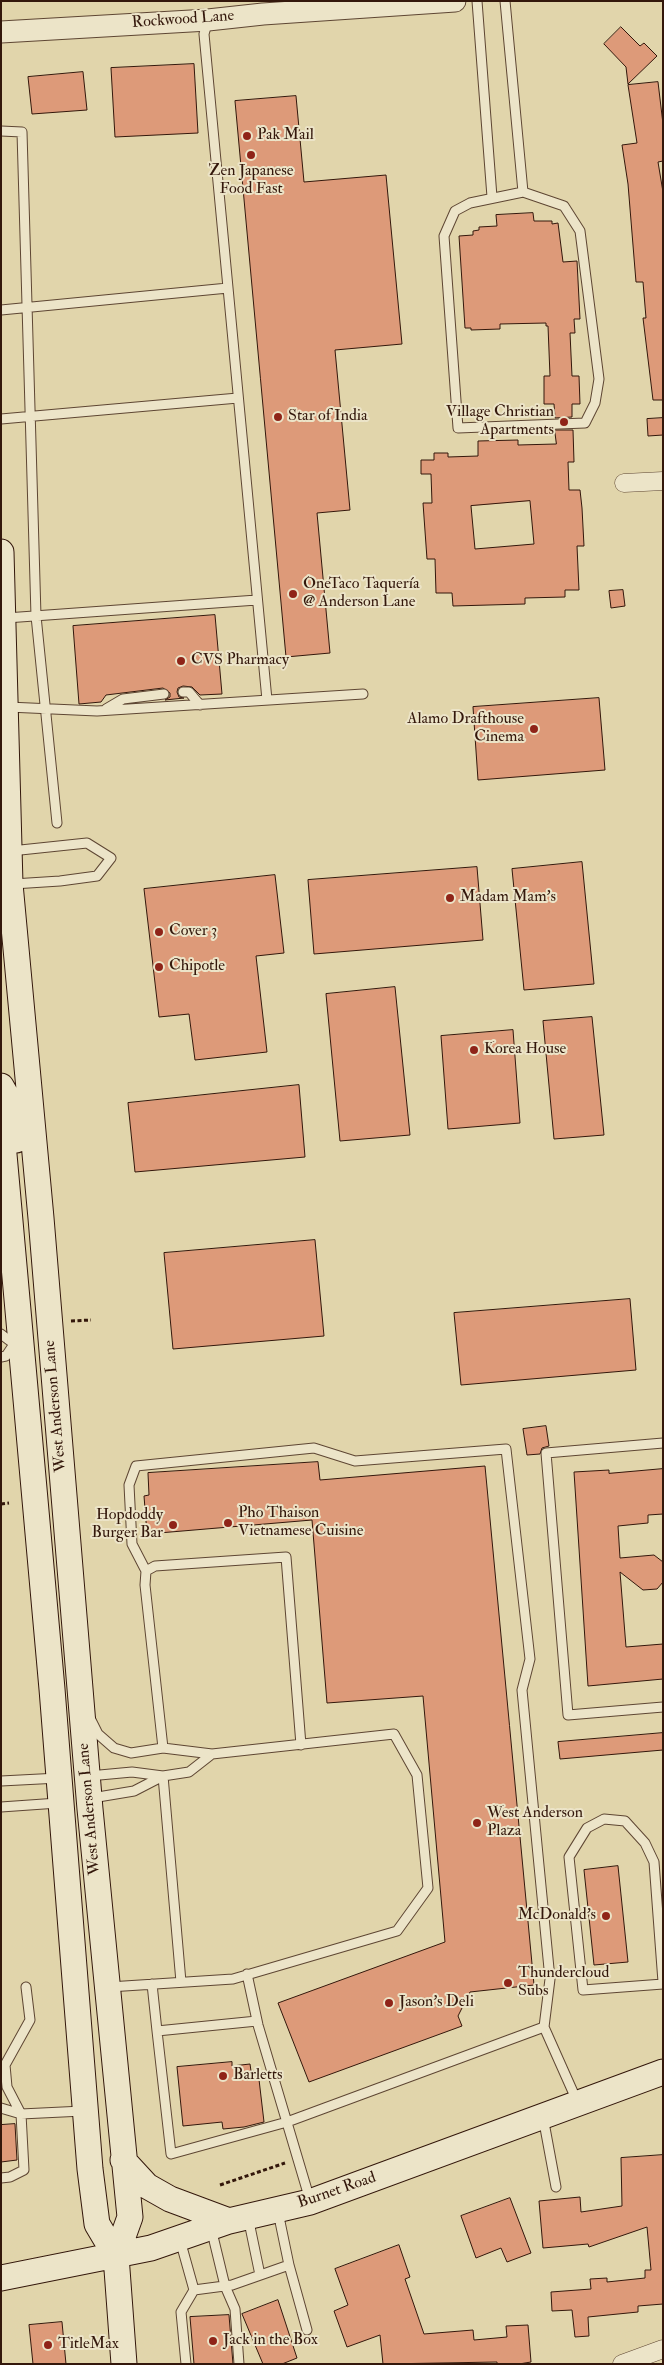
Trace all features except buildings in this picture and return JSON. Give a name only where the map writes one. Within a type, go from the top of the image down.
[{"type":"main road","name":"West Anderson Lane","points":[[1,552],[5,707],[6,884],[41,1218],[88,1787],[106,1987],[130,2217],[116,2256],[124,2364]]},
{"type":"main road","points":[[1,1086],[14,1109],[22,1202],[41,1218]]},
{"type":"main road","name":"West Anderson Lane","points":[[1,1121],[9,1344],[59,1778],[97,2224],[116,2256]]},
{"type":"main road","points":[[9,1344],[51,1339]]},
{"type":"main road","points":[[59,1778],[88,1787]]},
{"type":"main road","points":[[61,1803],[88,1787]]},
{"type":"main road","name":"Burnet Road","points":[[1,2278],[151,2248],[229,2222],[310,2202],[663,2072]]},
{"type":"main road","points":[[123,2160],[147,2186],[170,2200],[229,2222]]},
{"type":"street","name":"Rockwood Lane","points":[[1,32],[208,20],[262,8],[454,1]]},
{"type":"street","points":[[624,483],[663,481]]},
{"type":"street","points":[[622,2364],[663,2349]]},
{"type":"lane","points":[[476,1],[492,197]]},
{"type":"lane","points":[[505,1],[523,192]]},
{"type":"lane","points":[[208,20],[204,34],[267,700]]},
{"type":"lane","points":[[1,131],[22,132],[36,616],[47,709],[57,823]]},
{"type":"lane","points":[[523,192],[564,206],[580,232],[599,379],[595,403],[584,424],[458,428],[444,236],[455,212],[470,203],[523,192]]},
{"type":"lane","points":[[1,310],[228,288]]},
{"type":"lane","points":[[1,419],[238,398]]},
{"type":"lane","points":[[3,618],[257,600]]},
{"type":"lane","points":[[184,692],[189,692],[200,705]]},
{"type":"lane","points":[[104,711],[123,699],[164,694]]},
{"type":"lane","points":[[5,707],[104,711],[362,694]]},
{"type":"lane","points":[[5,851],[87,843],[111,858],[97,876],[60,881],[6,884]]},
{"type":"lane","points":[[663,1443],[546,1453],[568,1715],[663,1707]]},
{"type":"lane","points":[[163,1748],[145,1585],[146,1571],[132,1544],[129,1485],[136,1466],[314,1448],[355,1461],[506,1449],[530,1660],[522,1690],[550,1979],[544,2027],[578,2104]]},
{"type":"lane","points":[[146,1571],[155,1566],[286,1557],[301,1744]]},
{"type":"lane","points":[[82,1702],[98,1734],[114,1748],[131,1753],[163,1748],[212,1754],[394,1734],[417,1775],[428,1888],[397,1931],[232,1979],[106,1987]]},
{"type":"lane","points":[[88,1787],[132,1772],[163,1776],[189,1772],[212,1754]]},
{"type":"lane","points":[[88,1787],[134,1792],[163,1776]]},
{"type":"lane","points":[[163,1776],[181,1982]]},
{"type":"lane","points":[[1,1781],[59,1778]]},
{"type":"lane","points":[[1,1807],[61,1803]]},
{"type":"lane","points":[[604,1819],[625,1821],[645,1843],[658,1862],[663,1983],[582,1990],[569,1857],[587,1828],[604,1819]]},
{"type":"lane","points":[[248,1974],[257,2021],[310,2202]]},
{"type":"lane","points":[[152,1984],[171,2154],[287,2122],[544,2027]]},
{"type":"lane","points":[[1,2178],[10,2177],[24,2170],[21,2114],[7,2087],[5,2065],[30,2020],[26,1988]]},
{"type":"lane","points":[[157,2031],[257,2021]]},
{"type":"lane","points":[[1,2108],[21,2114],[86,2111]]},
{"type":"lane","points":[[543,2117],[556,2187]]},
{"type":"lane","points":[[278,2209],[289,2266],[307,2330]]},
{"type":"lane","points":[[229,2222],[260,2275]]},
{"type":"lane","points":[[229,2222],[226,2286],[235,2309],[239,2364]]},
{"type":"lane","points":[[180,2238],[194,2290],[181,2312],[186,2364]]},
{"type":"lane","points":[[194,2290],[226,2286],[289,2266]]},
{"type":"path","points":[[70,1315],[71,1322],[91,1320]]},
{"type":"path","points":[[1,1504],[9,1503]]},
{"type":"path","points":[[220,2185],[297,2159]]},
{"type":"place","name":"Pak Mail","points":[[247,136]]},
{"type":"place","name":"Zen Japanese Food Fast","points":[[251,155]]},
{"type":"place","name":"Star of India","points":[[278,417]]},
{"type":"place","name":"Village Christian Apartments","points":[[564,422]]},
{"type":"place","name":"OneTaco Taquería @ Anderson Lane","points":[[293,594]]},
{"type":"place","name":"CVS Pharmacy","points":[[181,661]]},
{"type":"place","name":"Alamo Drafthouse Cinema","points":[[534,729]]},
{"type":"place","name":"Madam Mam's","points":[[450,898]]},
{"type":"place","name":"Cover 3","points":[[159,932]]},
{"type":"place","name":"Chipotle","points":[[159,967]]},
{"type":"place","name":"Korea House","points":[[474,1050]]},
{"type":"place","name":"Pho Thaison Vietnamese Cuisine","points":[[228,1523]]},
{"type":"place","name":"Hopdoddy Burger Bar","points":[[173,1525]]},
{"type":"place","name":"West Anderson Plaza","points":[[477,1823]]},
{"type":"place","name":"McDonald's","points":[[606,1916]]},
{"type":"place","name":"Thundercloud Subs","points":[[508,1983]]},
{"type":"place","name":"Jason's Deli","points":[[389,2003]]},
{"type":"place","name":"Barletts","points":[[223,2076]]},
{"type":"place","name":"Jack in the Box","points":[[213,2341]]},
{"type":"place","name":"TitleMax","points":[[48,2345]]}]
